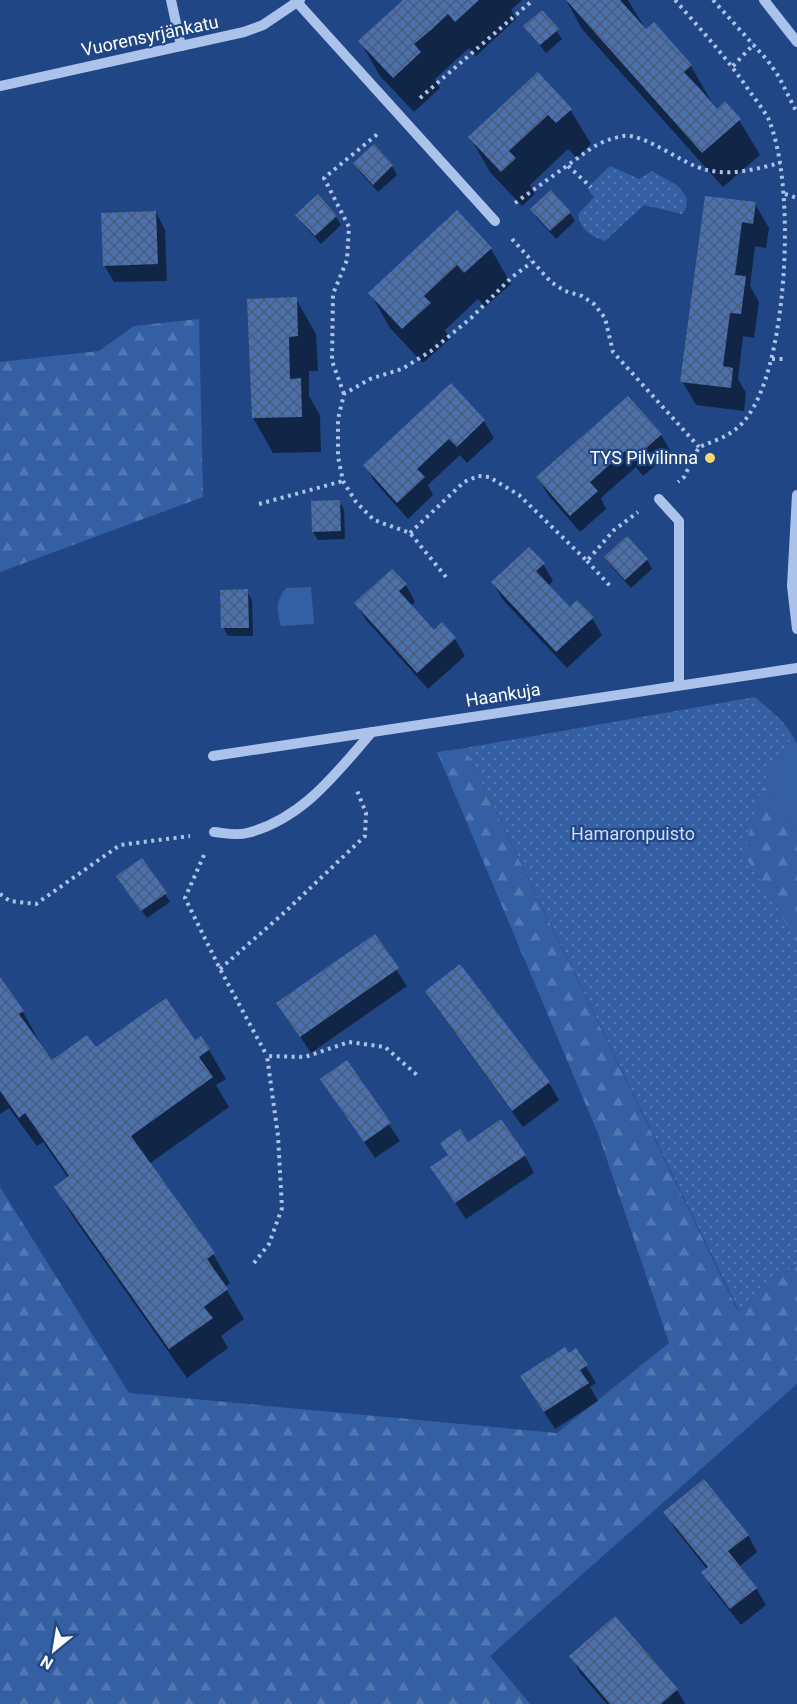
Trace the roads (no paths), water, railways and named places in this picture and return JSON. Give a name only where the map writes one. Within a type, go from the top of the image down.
[{"type":"street","points":[[171,0],[181,46]]},
{"type":"street","points":[[764,0],[797,42]]},
{"type":"street","points":[[298,1],[495,221]]},
{"type":"street","name":"Vuorensyrjänkatu","points":[[0,86],[244,32],[263,25],[298,1]]},
{"type":"street","points":[[797,495],[792,586],[797,629]]},
{"type":"street","points":[[659,500],[679,521],[679,686]]},
{"type":"street","name":"Haankuja","points":[[213,756],[280,748],[797,668]]},
{"type":"street","points":[[214,832],[245,834],[286,818],[321,792],[372,732]]},
{"type":"place","name":"TYS Pilvilinna","points":[[710,458]]},
{"type":"park label","name":"Hamaronpuisto","points":[[633,834]]}]
